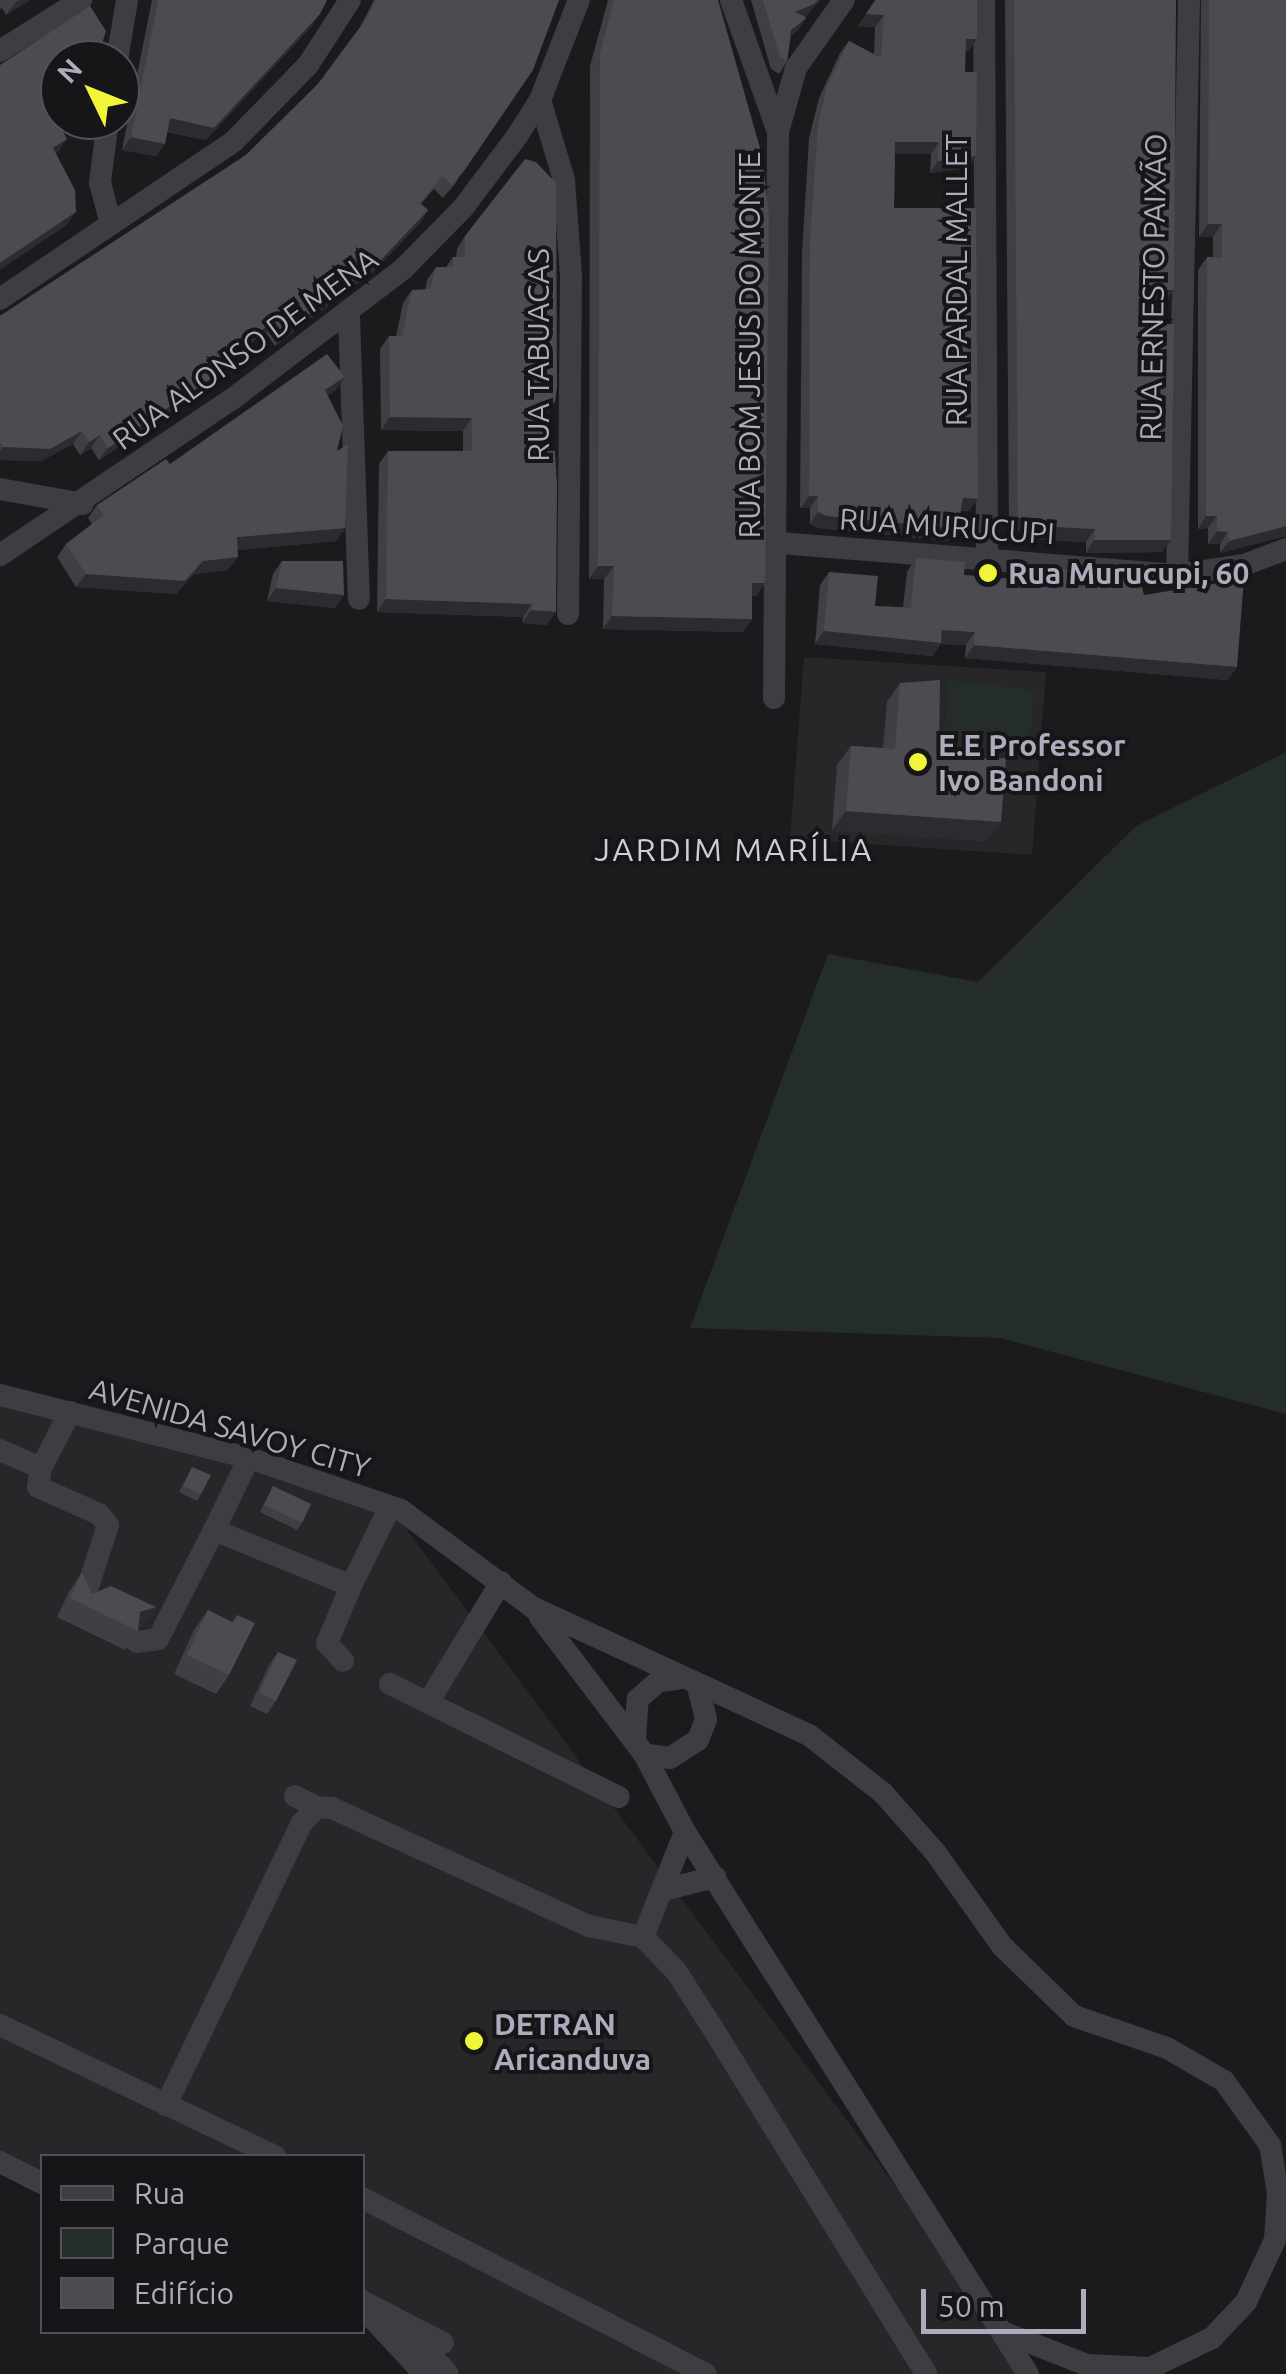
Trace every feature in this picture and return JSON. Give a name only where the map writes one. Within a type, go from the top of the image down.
[{"type":"street","points":[[0,51],[80,0]]},
{"type":"street","points":[[120,40],[127,0]]},
{"type":"street","points":[[0,299],[234,142],[275,103],[350,0]]},
{"type":"street","name":"RUA ALONSO DE MENA","points":[[0,555],[84,504],[349,316],[463,208],[540,100],[579,0]]},
{"type":"street","name":"RUA BOM JESUS DO MONTE","points":[[731,0],[778,132],[780,544],[774,698]]},
{"type":"street","points":[[778,132],[796,68],[844,0]]},
{"type":"street","name":"RUA PARDAL MALLET","points":[[984,0],[988,559]]},
{"type":"street","name":"RUA ERNESTO PAIXÃO","points":[[1178,575],[1189,0]]},
{"type":"street","name":"RUA TABUACAS","points":[[540,100],[564,180],[571,276],[568,614]]},
{"type":"street","points":[[105,140],[100,182],[110,224]]},
{"type":"street","points":[[349,316],[359,599]]},
{"type":"street","points":[[0,489],[84,504]]},
{"type":"street","name":"RUA MURUCUPI","points":[[780,544],[1178,575],[1244,565],[1286,550]]},
{"type":"street","name":"AVENIDA SAVOY CITY","points":[[0,1395],[249,1458],[390,1507],[532,1607]]},
{"type":"street","points":[[70,1412],[41,1468],[38,1487],[99,1514],[108,1525],[84,1598]]},
{"type":"street","points":[[0,1450],[41,1468]]},
{"type":"street","points":[[138,1642],[158,1639],[249,1458]]},
{"type":"street","points":[[343,1661],[328,1643],[390,1507]]},
{"type":"street","points":[[214,1530],[352,1586]]},
{"type":"street","points":[[428,1701],[501,1582]]},
{"type":"street","points":[[532,1607],[688,1683],[810,1735],[872,1783],[936,1852],[1002,1946],[1074,2016],[1205,2067],[1250,2110],[1270,2145],[1278,2193],[1262,2278],[1212,2338],[1147,2371],[1087,2365],[1005,2333]]},
{"type":"street","points":[[532,1607],[641,1750],[685,1832],[1028,2374]]},
{"type":"street","points":[[641,1750],[632,1716],[638,1699],[651,1686],[688,1683]]},
{"type":"street","points":[[641,1750],[670,1758],[698,1740],[706,1719],[688,1683]]},
{"type":"street","points":[[390,1684],[619,1796]]},
{"type":"street","points":[[295,1796],[317,1808],[358,1818],[589,1926],[643,1937],[703,2013],[926,2374]]},
{"type":"street","points":[[166,2104],[302,1824],[317,1808]]},
{"type":"street","points":[[643,1937],[685,1832]]},
{"type":"street","points":[[663,1890],[715,1878]]},
{"type":"street","points":[[0,2025],[271,2154]]},
{"type":"street","points":[[0,2162],[40,2182]]},
{"type":"street","points":[[365,2200],[706,2374]]},
{"type":"street","points":[[365,2305],[396,2316],[443,2342]]},
{"type":"street","points":[[365,2307],[424,2374]]},
{"type":"street","points":[[396,2316],[448,2374]]},
{"type":"shaded area","name":"E.E Professor Ivo Bandoni","points":[[804,657],[1046,672],[1032,855],[790,839]]},
{"type":"shaded area","points":[[0,1384],[390,1507],[1005,2333],[1015,2374],[414,2374],[365,2316],[365,2154],[40,2154],[40,2176],[0,2158]]},
{"type":"green space","points":[[949,680],[1034,690],[1029,751],[943,744]]},
{"type":"green space","points":[[1286,752],[1286,1414],[1000,1338],[690,1328],[828,954],[978,982],[1136,826]]},
{"type":"building","points":[[158,0],[327,0],[320,14],[214,128],[170,118],[165,144],[140,139],[140,91]]},
{"type":"building","points":[[376,0],[559,0],[533,70],[464,171],[452,185],[442,176],[420,203],[428,210],[380,261],[284,333],[275,321],[223,355],[231,365],[108,448],[100,435],[89,442],[82,431],[50,449],[3,447],[0,316],[246,155],[318,84]]},
{"type":"building","points":[[614,0],[718,0],[762,155],[769,217],[765,583],[752,583],[752,619],[612,616],[614,566],[598,566],[600,53]]},
{"type":"building","points":[[763,0],[818,0],[795,12],[806,18],[791,30],[787,61],[780,57]]},
{"type":"building","points":[[876,0],[977,0],[977,39],[966,39],[965,72],[977,72],[976,156],[938,161],[939,142],[895,142],[894,208],[976,208],[978,499],[963,498],[957,529],[827,516],[818,512],[818,496],[809,496],[810,240],[818,126],[827,86],[849,41],[881,58],[884,15],[866,14]]},
{"type":"building","points":[[1014,0],[1176,0],[1174,290],[1160,290],[1161,324],[1174,324],[1171,540],[1094,540],[1095,529],[1036,526],[1036,518],[1018,518]]},
{"type":"building","points":[[1209,0],[1286,0],[1286,526],[1229,541],[1228,532],[1217,531],[1217,516],[1206,516],[1207,257],[1222,258],[1222,224],[1208,224]]},
{"type":"building","points":[[90,6],[106,31],[103,40],[40,40],[40,140],[65,140],[53,148],[75,190],[76,212],[0,263],[0,65]]},
{"type":"building","points":[[525,159],[536,162],[556,183],[557,386],[555,402],[543,402],[544,451],[555,451],[556,612],[531,610],[532,604],[386,599],[388,451],[472,451],[472,418],[390,417],[389,336],[402,336],[412,290],[430,289],[436,267],[453,267],[453,257],[465,257],[465,236]]},
{"type":"building","points":[[327,354],[345,377],[325,390],[343,426],[337,451],[348,444],[345,528],[237,537],[238,557],[203,561],[185,581],[86,574],[66,544],[104,515],[97,505],[166,459],[170,464]]},
{"type":"building","points":[[916,558],[965,562],[964,575],[1013,579],[1019,565],[1139,575],[1144,595],[1244,579],[1237,667],[974,645],[975,632],[942,630],[941,643],[824,631],[829,572],[878,576],[875,606],[911,608]]},
{"type":"building","points":[[282,561],[343,561],[344,595],[276,588]]},
{"type":"building","points":[[940,680],[939,760],[1006,758],[1001,822],[846,811],[851,746],[895,749],[900,683]]},
{"type":"building","points":[[192,1467],[211,1475],[201,1494],[183,1486]]},
{"type":"building","points":[[273,1486],[311,1504],[302,1523],[264,1505]]},
{"type":"building","points":[[82,1572],[92,1594],[111,1586],[156,1607],[140,1612],[138,1631],[70,1598]]},
{"type":"building","points":[[208,1610],[234,1623],[237,1615],[255,1623],[229,1675],[187,1655]]},
{"type":"building","points":[[278,1652],[297,1660],[276,1701],[259,1693]]},
{"type":"place","name":"Rua Murucupi, 60","points":[[988,573]]},
{"type":"place","name":"E.E Professor Ivo Bandoni","points":[[918,762]]},
{"type":"place","name":"DETRAN Aricanduva","points":[[474,2041]]},
{"type":"district","name":"JARDIM MARÍLIA","points":[[734,849]]}]
